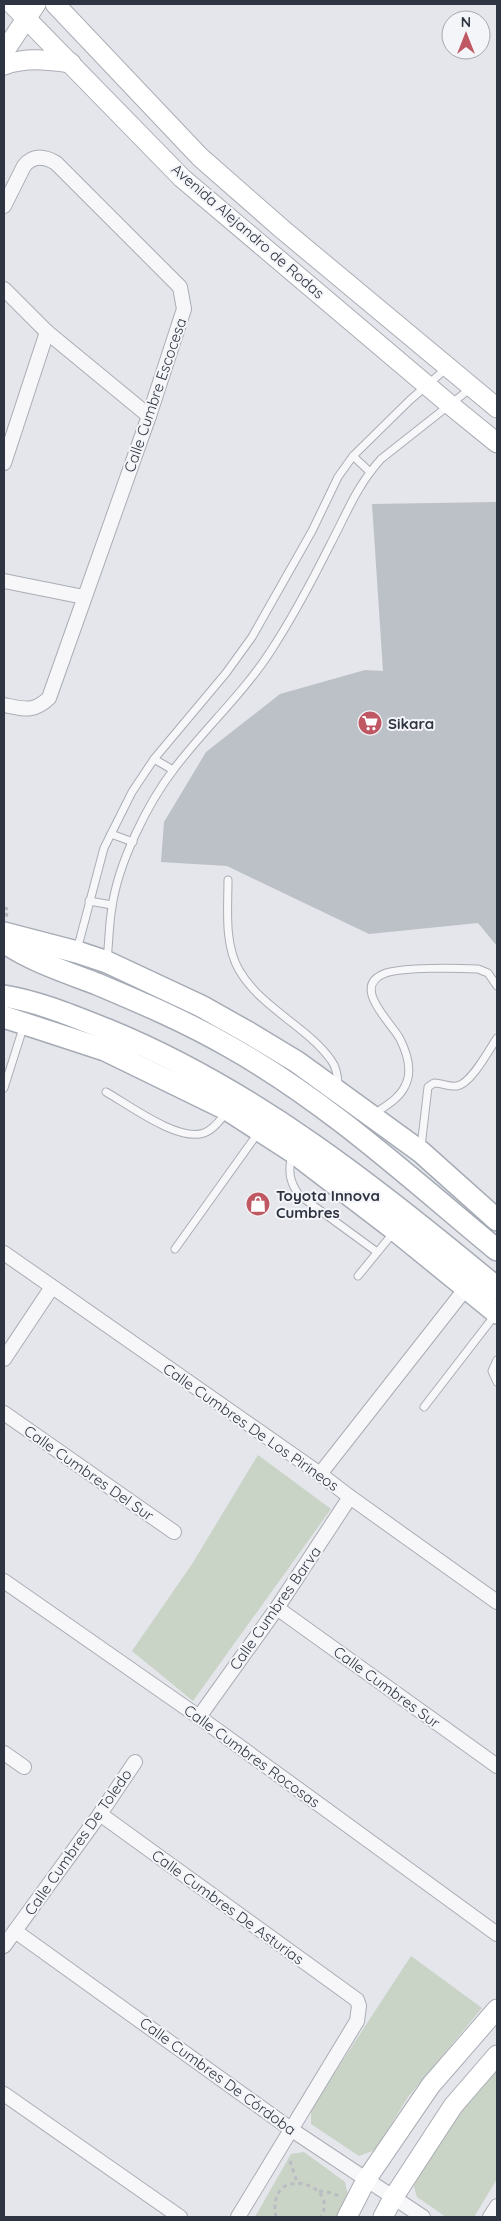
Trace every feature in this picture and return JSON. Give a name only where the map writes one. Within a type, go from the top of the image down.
[{"type":"main road","points":[[7,942],[77,952],[107,962],[201,1006],[297,1062],[338,1091],[421,1152],[495,1214]]},
{"type":"main road","points":[[7,942],[152,1006],[230,1046],[302,1091],[370,1143],[497,1250]]},
{"type":"main road","points":[[4,996],[48,1006],[135,1041],[207,1078],[277,1119],[351,1170],[497,1288]]},
{"type":"main road","points":[[4,1016],[105,1050],[228,1110],[293,1152],[396,1230],[497,1313]]},
{"type":"street","name":"Avenida Alejandro de Rodas","points":[[12,4],[32,10],[71,62],[182,178],[497,443]]},
{"type":"street","name":"Avenida Alejandro de Rodas","points":[[55,4],[200,156],[282,229],[497,408]]},
{"type":"street","points":[[4,52],[32,10]]},
{"type":"street","points":[[4,65],[22,59],[71,62]]},
{"type":"street","name":"Calle Cumbre Escocesa","points":[[4,206],[28,160],[36,157],[50,159],[180,287],[184,309],[149,416],[49,698],[40,706],[27,710],[4,706]]},
{"type":"street","points":[[4,288],[47,332],[149,416]]},
{"type":"street","points":[[4,463],[47,332]]},
{"type":"street","points":[[4,581],[84,597]]},
{"type":"street","name":"Calle Cumbres De Los Pirineos","points":[[4,1253],[320,1474],[350,1498],[497,1602]]},
{"type":"street","points":[[4,1359],[52,1287]]},
{"type":"street","points":[[320,1474],[466,1288]]},
{"type":"street","name":"Calle Cumbres Del Sur","points":[[4,1414],[174,1532]]},
{"type":"street","name":"Calle Cumbres Barva","points":[[199,1717],[277,1608],[350,1498]]},
{"type":"street","name":"Calle Cumbres Rocosas","points":[[4,1580],[199,1717],[497,1934]]},
{"type":"street","name":"Calle Cumbres Sur","points":[[277,1608],[497,1766]]},
{"type":"street","points":[[4,1753],[24,1767]]},
{"type":"street","name":"Calle Cumbres De Toledo","points":[[4,1946],[100,1814],[135,1762]]},
{"type":"street","name":"Calle Cumbres De Asturias","points":[[100,1814],[357,2000],[360,2006],[357,2021],[292,2130]]},
{"type":"street","name":"Calle Cumbres De Córdoba","points":[[15,1931],[292,2130],[423,2217]]},
{"type":"street","points":[[347,2217],[366,2180],[432,2085],[497,2009]]},
{"type":"street","points":[[383,2217],[393,2198],[453,2106],[497,2055]]},
{"type":"street","points":[[4,2094],[180,2217]]},
{"type":"street","points":[[238,2217],[292,2130]]},
{"type":"street","points":[[490,2217],[497,2206]]},
{"type":"lane","points":[[77,952],[104,848],[132,792],[154,759],[226,673],[252,637],[307,540],[338,477],[353,456],[448,367]]},
{"type":"lane","points":[[107,962],[112,905],[126,856],[152,804],[173,770],[244,687],[271,650],[328,550],[357,489],[370,472],[381,459],[472,387]]},
{"type":"lane","points":[[353,456],[370,472]]},
{"type":"lane","points":[[154,759],[173,770]]},
{"type":"lane","points":[[111,834],[133,842]]},
{"type":"lane","points":[[228,880],[228,920],[232,954],[238,970],[264,1001],[332,1061],[338,1077],[338,1091]]},
{"type":"lane","points":[[89,901],[112,905]]},
{"type":"lane","points":[[372,1116],[398,1097],[406,1086],[409,1075],[409,1061],[399,1037],[375,1004],[372,986],[376,979],[384,974],[397,971],[478,969],[488,973],[497,986]]},
{"type":"lane","points":[[4,1088],[25,1023]]},
{"type":"lane","points":[[421,1152],[428,1087],[434,1083],[454,1087],[461,1086],[469,1079],[497,1038]]},
{"type":"lane","points":[[106,1092],[154,1120],[188,1135],[206,1133],[213,1128],[228,1110]]},
{"type":"lane","points":[[175,1249],[259,1131]]},
{"type":"lane","points":[[293,1152],[289,1169],[290,1178],[292,1186],[299,1195],[377,1252]]},
{"type":"lane","points":[[358,1276],[396,1230]]},
{"type":"lane","points":[[424,1407],[497,1313]]},
{"type":"lane","points":[[497,1360],[492,1371],[497,1382]]},
{"type":"path","points":[[281,2148],[292,2164],[297,2182]]},
{"type":"path","points":[[276,2217],[274,2206],[277,2195],[286,2186],[297,2182],[309,2184],[318,2191],[324,2202],[321,2217]]},
{"type":"shaded area","points":[[258,1455],[331,1509],[193,1701],[132,1651],[192,1564]]},
{"type":"shaded area","points":[[411,1956],[482,2008],[408,2097],[375,2150],[359,2156],[311,2124],[311,2109]]},
{"type":"shaded area","points":[[497,2063],[497,2179],[474,2217],[446,2217],[417,2197],[413,2183],[439,2137]]},
{"type":"shaded area","points":[[304,2152],[345,2182],[348,2196],[336,2217],[255,2217],[291,2154]]},
{"type":"building","name":"Sikara","points":[[497,502],[497,946],[478,923],[369,934],[227,866],[161,862],[164,822],[206,752],[280,694],[365,670],[383,671],[372,504]]},
{"type":"place","name":"Sikara","points":[[370,723]]},
{"type":"place","name":"Toyota Innova Cumbres","points":[[258,1204]]}]
